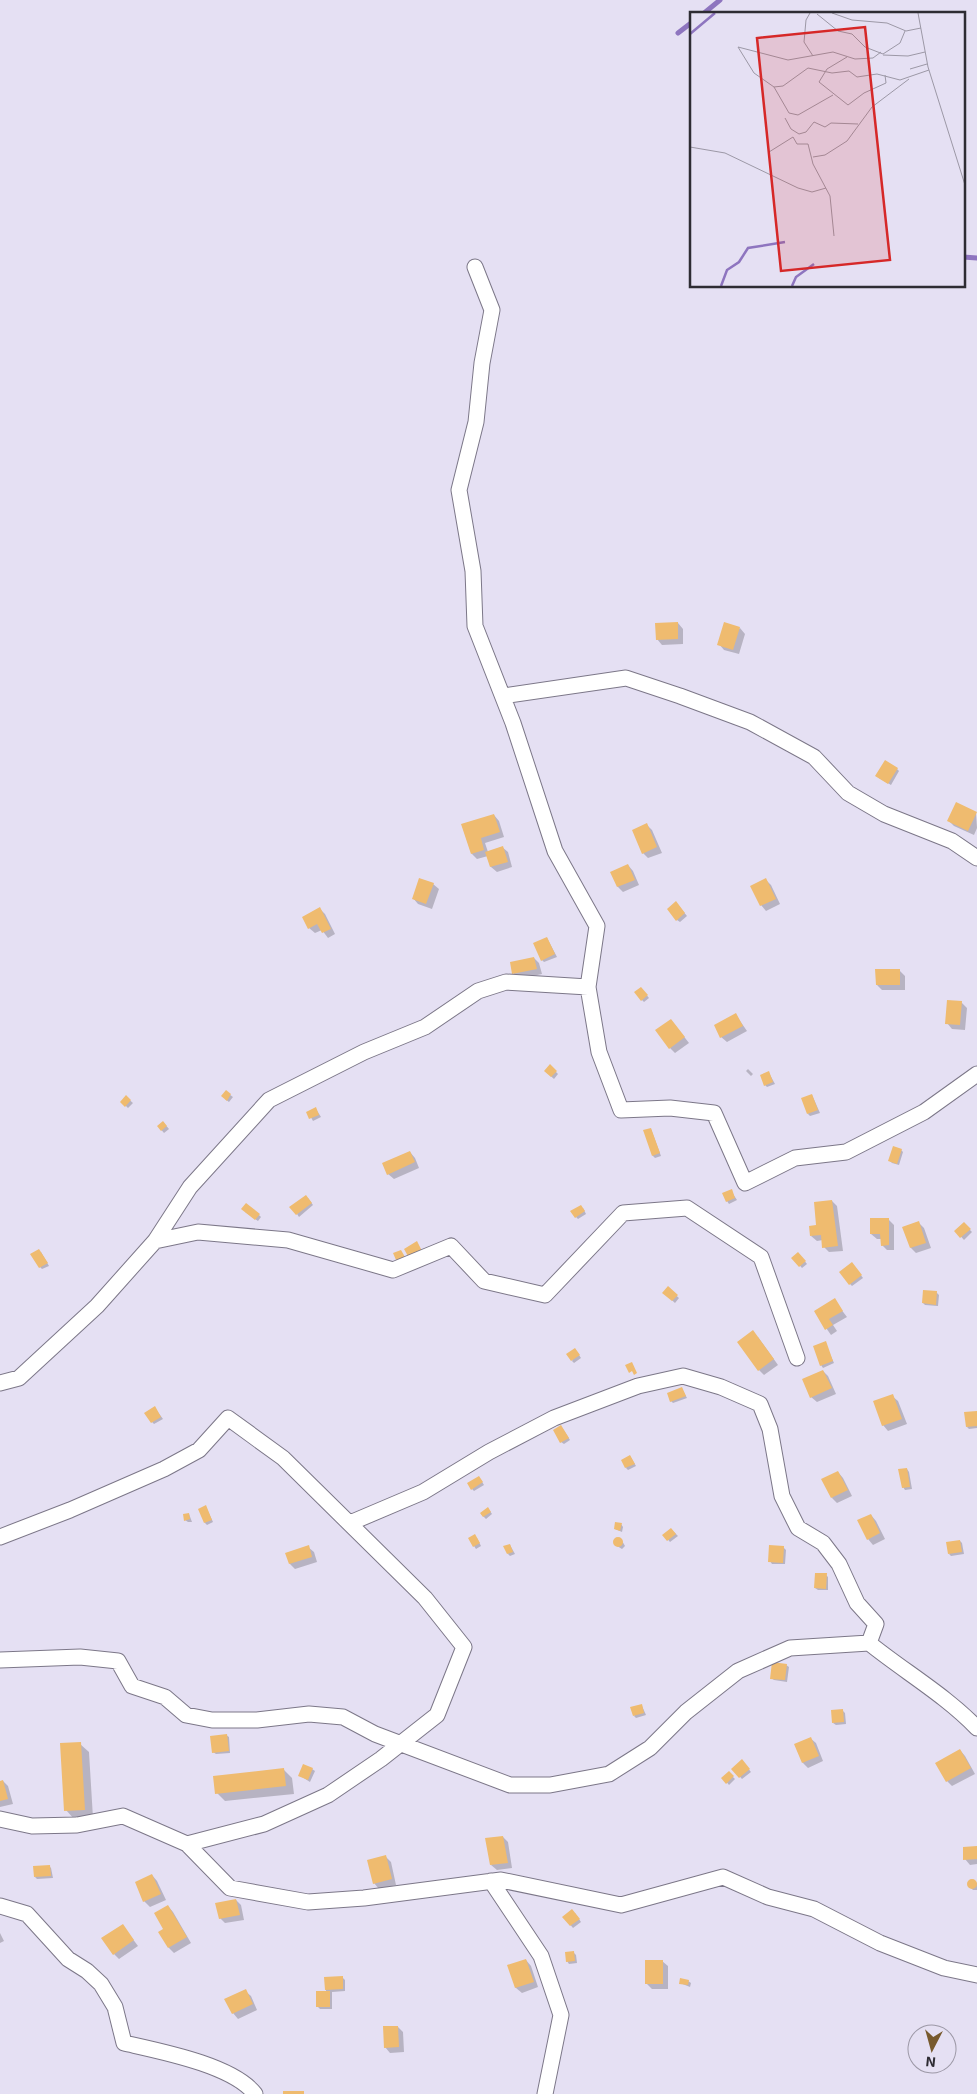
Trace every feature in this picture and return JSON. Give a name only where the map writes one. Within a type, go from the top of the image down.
[{"type":"street","points":[[475,267],[492,310],[482,363],[476,422],[459,490],[473,571],[476,626],[555,851],[597,926],[588,986],[599,1052],[621,1110],[670,1108],[714,1113],[745,1183],[795,1158],[846,1152],[924,1112],[977,1074]]},
{"type":"street","points":[[502,696],[626,678],[680,696],[750,722],[814,757],[848,793],[884,814],[952,841],[977,858]]},
{"type":"street","points":[[0,1383],[20,1378],[97,1306],[155,1240],[190,1187],[269,1100],[364,1052],[425,1026],[478,991],[506,982],[588,986]]},
{"type":"street","points":[[155,1240],[198,1232],[288,1240],[393,1270],[450,1246],[484,1281],[544,1295],[623,1213],[687,1208],[761,1257],[797,1358]]},
{"type":"street","points":[[350,1523],[423,1492],[489,1452],[554,1418],[638,1386],[683,1376],[721,1387],[760,1404],[770,1429],[782,1496],[798,1528],[823,1544],[839,1564],[858,1603],[876,1624],[869,1643]]},
{"type":"street","points":[[0,1537],[70,1510],[164,1469],[199,1450],[228,1418],[283,1458],[350,1523],[425,1598],[464,1648],[437,1715],[381,1759],[328,1795],[264,1824],[187,1844]]},
{"type":"street","points":[[0,1660],[80,1657],[118,1660],[132,1686],[165,1697],[186,1715],[212,1720],[257,1720],[309,1714],[343,1717],[375,1734],[510,1785],[550,1785],[609,1774],[650,1748],[686,1712],[738,1671],[790,1648],[869,1643],[903,1670],[959,1709],[977,1728]]},
{"type":"street","points":[[0,1819],[32,1826],[68,1825],[123,1816],[187,1844],[230,1888],[308,1902],[364,1898],[502,1880],[621,1905],[723,1877],[768,1897],[814,1909],[880,1943],[944,1968],[977,1975]]},
{"type":"street","points":[[491,1881],[541,1956],[561,2015],[545,2094]]},
{"type":"street","points":[[0,1906],[27,1914],[68,1959],[87,1971],[101,1984],[115,2007],[124,2043],[201,2062],[248,2086],[255,2094]]},
{"type":"building","points":[[678,622],[678,639],[656,640],[655,623]]},
{"type":"building","points":[[724,622],[740,627],[733,650],[717,645]]},
{"type":"building","points":[[885,760],[898,768],[888,784],[875,776]]},
{"type":"building","points":[[956,802],[977,812],[968,831],[947,821]]},
{"type":"building","points":[[494,814],[500,832],[481,838],[484,850],[471,854],[461,824]]},
{"type":"building","points":[[647,823],[657,847],[642,854],[632,830]]},
{"type":"building","points":[[503,846],[508,862],[490,867],[485,852]]},
{"type":"building","points":[[628,864],[635,880],[617,887],[610,872]]},
{"type":"building","points":[[419,878],[434,883],[426,904],[412,899]]},
{"type":"building","points":[[766,878],[776,899],[760,906],[750,886]]},
{"type":"building","points":[[676,901],[685,913],[676,921],[667,909]]},
{"type":"building","points":[[320,907],[331,929],[322,933],[317,924],[308,929],[302,917]]},
{"type":"building","points":[[547,937],[555,954],[541,961],[533,943]]},
{"type":"building","points":[[534,957],[537,969],[512,974],[510,962]]},
{"type":"building","points":[[875,969],[900,969],[900,985],[876,985]]},
{"type":"building","points":[[641,987],[648,995],[641,1001],[634,992]]},
{"type":"building","points":[[947,1000],[962,1001],[960,1025],[945,1024]]},
{"type":"building","points":[[736,1013],[743,1026],[720,1038],[714,1025]]},
{"type":"building","points":[[671,1019],[685,1037],[669,1049],[655,1030]]},
{"type":"building","points":[[550,1064],[557,1071],[551,1077],[544,1071]]},
{"type":"building","points":[[769,1071],[773,1082],[764,1086],[760,1075]]},
{"type":"building","points":[[226,1090],[231,1094],[227,1101],[221,1096]]},
{"type":"building","points":[[812,1094],[818,1110],[807,1114],[801,1098]]},
{"type":"building","points":[[126,1095],[131,1100],[125,1107],[120,1102]]},
{"type":"building","points":[[316,1107],[319,1115],[309,1119],[306,1112]]},
{"type":"building","points":[[163,1121],[167,1126],[161,1131],[157,1126]]},
{"type":"building","points":[[651,1128],[660,1153],[652,1156],[643,1130]]},
{"type":"building","points":[[893,1146],[902,1149],[897,1164],[888,1161]]},
{"type":"building","points":[[410,1151],[415,1162],[387,1175],[382,1163]]},
{"type":"building","points":[[732,1189],[735,1198],[726,1202],[722,1193]]},
{"type":"building","points":[[306,1195],[312,1203],[296,1215],[289,1207]]},
{"type":"building","points":[[832,1200],[838,1246],[822,1248],[821,1235],[810,1236],[809,1226],[816,1225],[814,1202]]},
{"type":"building","points":[[246,1203],[260,1214],[255,1220],[241,1209]]},
{"type":"building","points":[[581,1205],[585,1211],[575,1218],[570,1211]]},
{"type":"building","points":[[870,1218],[889,1218],[889,1245],[881,1246],[880,1234],[870,1234]]},
{"type":"building","points":[[919,1221],[926,1243],[910,1248],[902,1227]]},
{"type":"building","points":[[964,1222],[971,1229],[960,1238],[954,1231]]},
{"type":"building","points":[[417,1241],[422,1251],[409,1258],[404,1249]]},
{"type":"building","points":[[39,1249],[48,1263],[39,1268],[30,1254]]},
{"type":"building","points":[[401,1250],[405,1257],[396,1260],[393,1253]]},
{"type":"building","points":[[798,1252],[806,1261],[799,1267],[791,1258]]},
{"type":"building","points":[[852,1262],[862,1275],[849,1285],[839,1272]]},
{"type":"building","points":[[668,1286],[678,1295],[672,1301],[662,1293]]},
{"type":"building","points":[[923,1290],[937,1291],[936,1305],[922,1303]]},
{"type":"building","points":[[835,1298],[843,1311],[829,1319],[833,1325],[825,1330],[814,1311]]},
{"type":"building","points":[[753,1330],[774,1359],[758,1371],[737,1342]]},
{"type":"building","points":[[826,1341],[833,1361],[820,1366],[813,1346]]},
{"type":"building","points":[[575,1348],[580,1355],[571,1361],[566,1354]]},
{"type":"building","points":[[632,1362],[637,1373],[634,1375],[632,1371],[629,1373],[625,1365]]},
{"type":"building","points":[[823,1370],[832,1388],[810,1398],[802,1379]]},
{"type":"building","points":[[682,1387],[686,1396],[670,1402],[667,1393]]},
{"type":"building","points":[[893,1394],[902,1419],[882,1426],[873,1401]]},
{"type":"building","points":[[155,1406],[161,1417],[151,1423],[144,1413]]},
{"type":"building","points":[[977,1411],[977,1426],[966,1427],[964,1412]]},
{"type":"building","points":[[561,1425],[569,1438],[560,1443],[553,1430]]},
{"type":"building","points":[[630,1455],[635,1464],[625,1468],[621,1460]]},
{"type":"building","points":[[907,1468],[910,1487],[902,1488],[898,1469]]},
{"type":"building","points":[[838,1471],[848,1490],[831,1498],[821,1479]]},
{"type":"building","points":[[479,1476],[483,1482],[471,1490],[467,1483]]},
{"type":"building","points":[[206,1505],[212,1520],[204,1523],[198,1509]]},
{"type":"building","points":[[488,1507],[491,1512],[483,1517],[480,1513]]},
{"type":"building","points":[[189,1513],[190,1519],[184,1521],[183,1514]]},
{"type":"building","points":[[871,1514],[880,1533],[867,1540],[857,1520]]},
{"type":"building","points":[[615,1522],[622,1523],[620,1531],[614,1529]]},
{"type":"building","points":[[671,1528],[676,1534],[667,1541],[662,1535]]},
{"type":"building","points":[[475,1534],[480,1543],[473,1547],[468,1538]]},
{"type":"building","points":[[616,1537],[620,1537],[623,1542],[622,1546],[616,1547],[613,1544],[613,1540]]},
{"type":"building","points":[[960,1540],[962,1552],[948,1554],[946,1542]]},
{"type":"building","points":[[510,1544],[513,1552],[507,1554],[503,1546]]},
{"type":"building","points":[[309,1545],[312,1557],[289,1564],[285,1553]]},
{"type":"building","points":[[769,1545],[784,1546],[783,1563],[768,1562]]},
{"type":"building","points":[[815,1573],[827,1573],[826,1589],[814,1588]]},
{"type":"building","points":[[772,1662],[787,1664],[785,1680],[770,1679]]},
{"type":"building","points":[[642,1704],[644,1713],[633,1716],[630,1707]]},
{"type":"building","points":[[843,1709],[844,1722],[832,1723],[831,1710]]},
{"type":"building","points":[[227,1734],[229,1751],[212,1753],[210,1736]]},
{"type":"building","points":[[811,1737],[819,1756],[802,1763],[794,1744]]},
{"type":"building","points":[[81,1742],[85,1810],[64,1811],[60,1743]]},
{"type":"building","points":[[960,1749],[971,1768],[946,1782],[935,1763]]},
{"type":"building","points":[[742,1759],[750,1769],[739,1778],[731,1769]]},
{"type":"building","points":[[303,1764],[313,1768],[308,1780],[298,1776]]},
{"type":"building","points":[[284,1768],[286,1786],[215,1794],[213,1776]]},
{"type":"building","points":[[729,1771],[734,1776],[726,1784],[721,1778]]},
{"type":"building","points":[[3,1780],[8,1799],[0,1801],[0,1781]]},
{"type":"building","points":[[503,1836],[508,1863],[490,1865],[485,1838]]},
{"type":"building","points":[[977,1846],[977,1859],[963,1860],[963,1847]]},
{"type":"building","points":[[386,1855],[392,1879],[373,1884],[367,1860]]},
{"type":"building","points":[[50,1865],[51,1876],[34,1877],[33,1866]]},
{"type":"building","points":[[152,1874],[161,1894],[143,1902],[135,1882]]},
{"type":"building","points":[[970,1879],[974,1879],[977,1884],[976,1888],[970,1889],[967,1886],[967,1882]]},
{"type":"building","points":[[236,1899],[240,1915],[219,1919],[215,1903]]},
{"type":"building","points":[[168,1905],[187,1937],[168,1948],[158,1932],[163,1929],[154,1913]]},
{"type":"building","points":[[572,1909],[580,1919],[570,1926],[562,1917]]},
{"type":"building","points":[[123,1924],[134,1940],[113,1955],[101,1938]]},
{"type":"building","points":[[574,1951],[575,1961],[566,1962],[565,1952]]},
{"type":"building","points":[[526,1959],[534,1982],[515,1988],[507,1965]]},
{"type":"building","points":[[645,1960],[663,1960],[663,1984],[645,1984]]},
{"type":"building","points":[[343,1976],[343,1989],[325,1990],[324,1977]]},
{"type":"building","points":[[680,1978],[689,1980],[688,1985],[679,1984]]},
{"type":"building","points":[[246,1989],[253,2004],[232,2014],[224,1999]]},
{"type":"building","points":[[316,1991],[330,1991],[330,2007],[316,2007]]},
{"type":"building","points":[[383,2026],[398,2026],[399,2047],[384,2048]]},
{"type":"building","points":[[283,2091],[304,2091],[304,2094],[283,2094]]},
{"type":"waterway","points":[[705,12],[720,0]]},
{"type":"waterway","points":[[678,33],[690,24]]},
{"type":"waterway","points":[[964,257],[977,258]]}]
